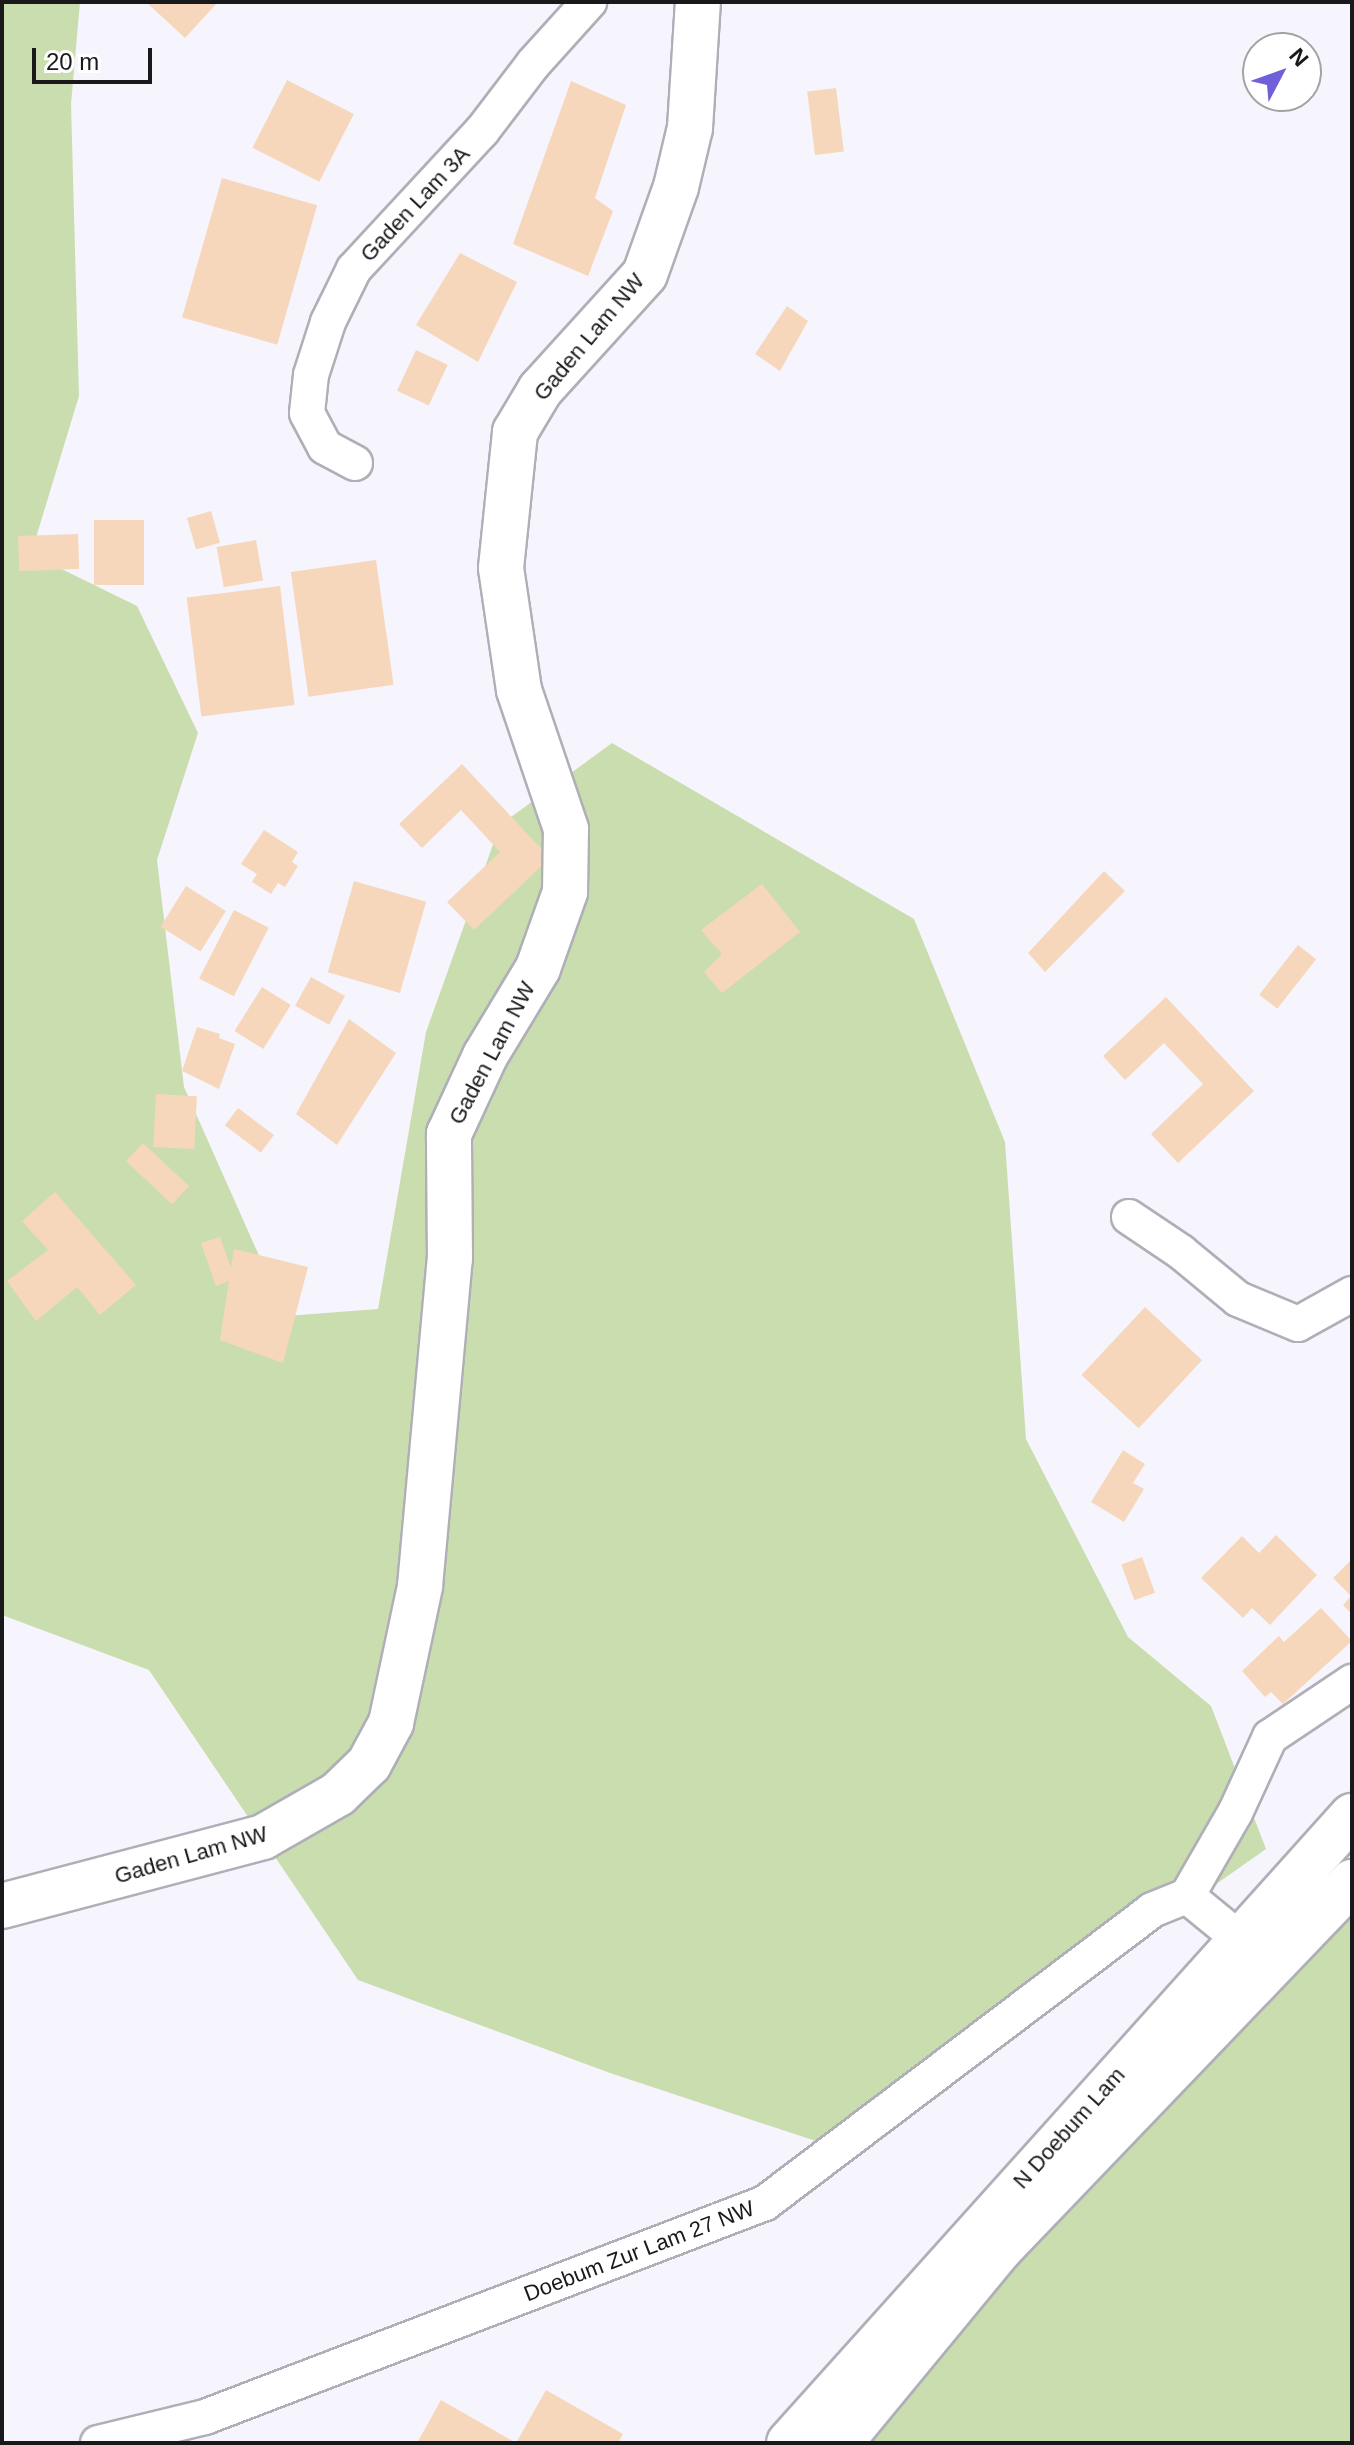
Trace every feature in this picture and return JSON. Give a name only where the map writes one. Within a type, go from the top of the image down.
[{"type":"main road","name":"Gaden Lam NW","points":[[2,1906],[263,1837],[338,1794],[369,1764],[391,1723],[420,1586],[450,1259],[449,1134],[485,1056],[538,968],[565,892],[566,829],[519,690],[501,568],[515,432],[540,390],[645,274],[676,187],[690,128],[698,2]]},
{"type":"main road","name":"N Doebum Lam","points":[[840,2443],[1000,2249],[1256,1952],[1352,1816]]},
{"type":"main road","name":"N Doebum Lam","points":[[789,2443],[1256,1952],[1352,1882]]},
{"type":"street","name":"Gaden Lam 3A","points":[[355,463],[325,447],[307,413],[311,375],[328,322],[354,269],[482,131],[533,64],[589,2]]},
{"type":"street","points":[[1129,1217],[1181,1252],[1238,1299],[1298,1324],[1352,1294]]},
{"type":"street","points":[[1256,1952],[1187,1896],[1235,1813],[1270,1737],[1352,1682]]},
{"type":"street","name":"Doebum Zur Lam 27 NW","points":[[98,2443],[205,2417],[765,2203],[1152,1910],[1187,1896]]},
{"type":"green space","points":[[2,2],[80,2],[71,104],[79,396],[31,554],[137,606],[198,733],[157,860],[184,1087],[286,1316],[378,1309],[426,1032],[500,825],[612,743],[914,919],[1005,1142],[1026,1439],[1128,1637],[1211,1706],[1266,1849],[840,2149],[610,2073],[358,1980],[149,1670],[2,1615]]},
{"type":"green space","points":[[1352,1882],[1352,2443],[840,2443]]},
{"type":"building","points":[[146,2],[218,2],[185,38]]},
{"type":"building","points":[[287,80],[354,114],[319,182],[252,148]]},
{"type":"building","points":[[571,81],[626,105],[595,198],[613,211],[588,276],[513,244]]},
{"type":"building","points":[[836,88],[844,152],[815,155],[807,92]]},
{"type":"building","points":[[222,178],[317,205],[277,345],[182,317]]},
{"type":"building","points":[[460,253],[517,282],[478,362],[416,325]]},
{"type":"building","points":[[787,306],[808,321],[780,371],[755,354]]},
{"type":"building","points":[[416,350],[448,365],[429,406],[397,391]]},
{"type":"building","points":[[211,511],[220,543],[196,550],[187,518]]},
{"type":"building","points":[[94,520],[144,520],[144,585],[94,585]]},
{"type":"building","points":[[78,534],[79,569],[19,571],[18,536]]},
{"type":"building","points":[[256,540],[263,580],[224,587],[217,547]]},
{"type":"building","points":[[376,560],[394,685],[308,697],[291,572]]},
{"type":"building","points":[[280,586],[295,705],[201,717],[187,597]]},
{"type":"building","points":[[462,764],[550,858],[474,930],[447,902],[500,852],[461,810],[422,848],[399,824]]},
{"type":"building","points":[[264,830],[298,852],[292,862],[298,866],[285,887],[278,883],[271,894],[252,882],[257,874],[241,864]]},
{"type":"building","points":[[1104,871],[1125,891],[1045,972],[1028,953]]},
{"type":"building","points":[[354,881],[426,902],[400,993],[328,972]]},
{"type":"building","points":[[762,884],[800,932],[722,993],[704,972],[722,954],[701,930]]},
{"type":"building","points":[[186,886],[226,911],[200,952],[161,927]]},
{"type":"building","points":[[234,910],[269,928],[234,996],[199,979]]},
{"type":"building","points":[[1298,945],[1316,959],[1277,1009],[1259,995]]},
{"type":"building","points":[[311,977],[345,996],[329,1025],[295,1006]]},
{"type":"building","points":[[262,987],[291,1005],[263,1049],[234,1031]]},
{"type":"building","points":[[1166,997],[1254,1091],[1178,1163],[1151,1134],[1203,1084],[1164,1043],[1125,1080],[1103,1056]]},
{"type":"building","points":[[349,1019],[396,1053],[337,1145],[296,1114]]},
{"type":"building","points":[[197,1027],[220,1034],[219,1038],[235,1044],[219,1089],[182,1071]]},
{"type":"building","points":[[156,1094],[197,1096],[194,1149],[153,1147]]},
{"type":"building","points":[[238,1108],[274,1135],[261,1153],[225,1126]]},
{"type":"building","points":[[143,1143],[189,1186],[172,1204],[126,1161]]},
{"type":"building","points":[[55,1192],[136,1285],[100,1315],[77,1287],[36,1321],[7,1281],[48,1250],[22,1221]]},
{"type":"building","points":[[220,1237],[231,1268],[234,1249],[308,1267],[283,1363],[220,1340],[229,1281],[216,1286],[201,1243]]},
{"type":"building","points":[[1145,1307],[1202,1360],[1139,1428],[1082,1375]]},
{"type":"building","points":[[1123,1450],[1145,1464],[1133,1483],[1144,1489],[1124,1522],[1091,1502]]},
{"type":"building","points":[[1276,1535],[1317,1575],[1270,1625],[1252,1608],[1243,1618],[1201,1578],[1242,1536],[1259,1553]]},
{"type":"building","points":[[1142,1557],[1155,1593],[1134,1600],[1121,1565]]},
{"type":"building","points":[[1352,1559],[1352,1614],[1343,1605],[1351,1596],[1333,1578]]},
{"type":"building","points":[[1321,1608],[1352,1641],[1283,1704],[1271,1692],[1265,1697],[1242,1671],[1279,1636],[1284,1642]]},
{"type":"building","points":[[546,2390],[623,2434],[618,2443],[516,2443]]},
{"type":"building","points":[[441,2400],[516,2443],[417,2443]]}]
